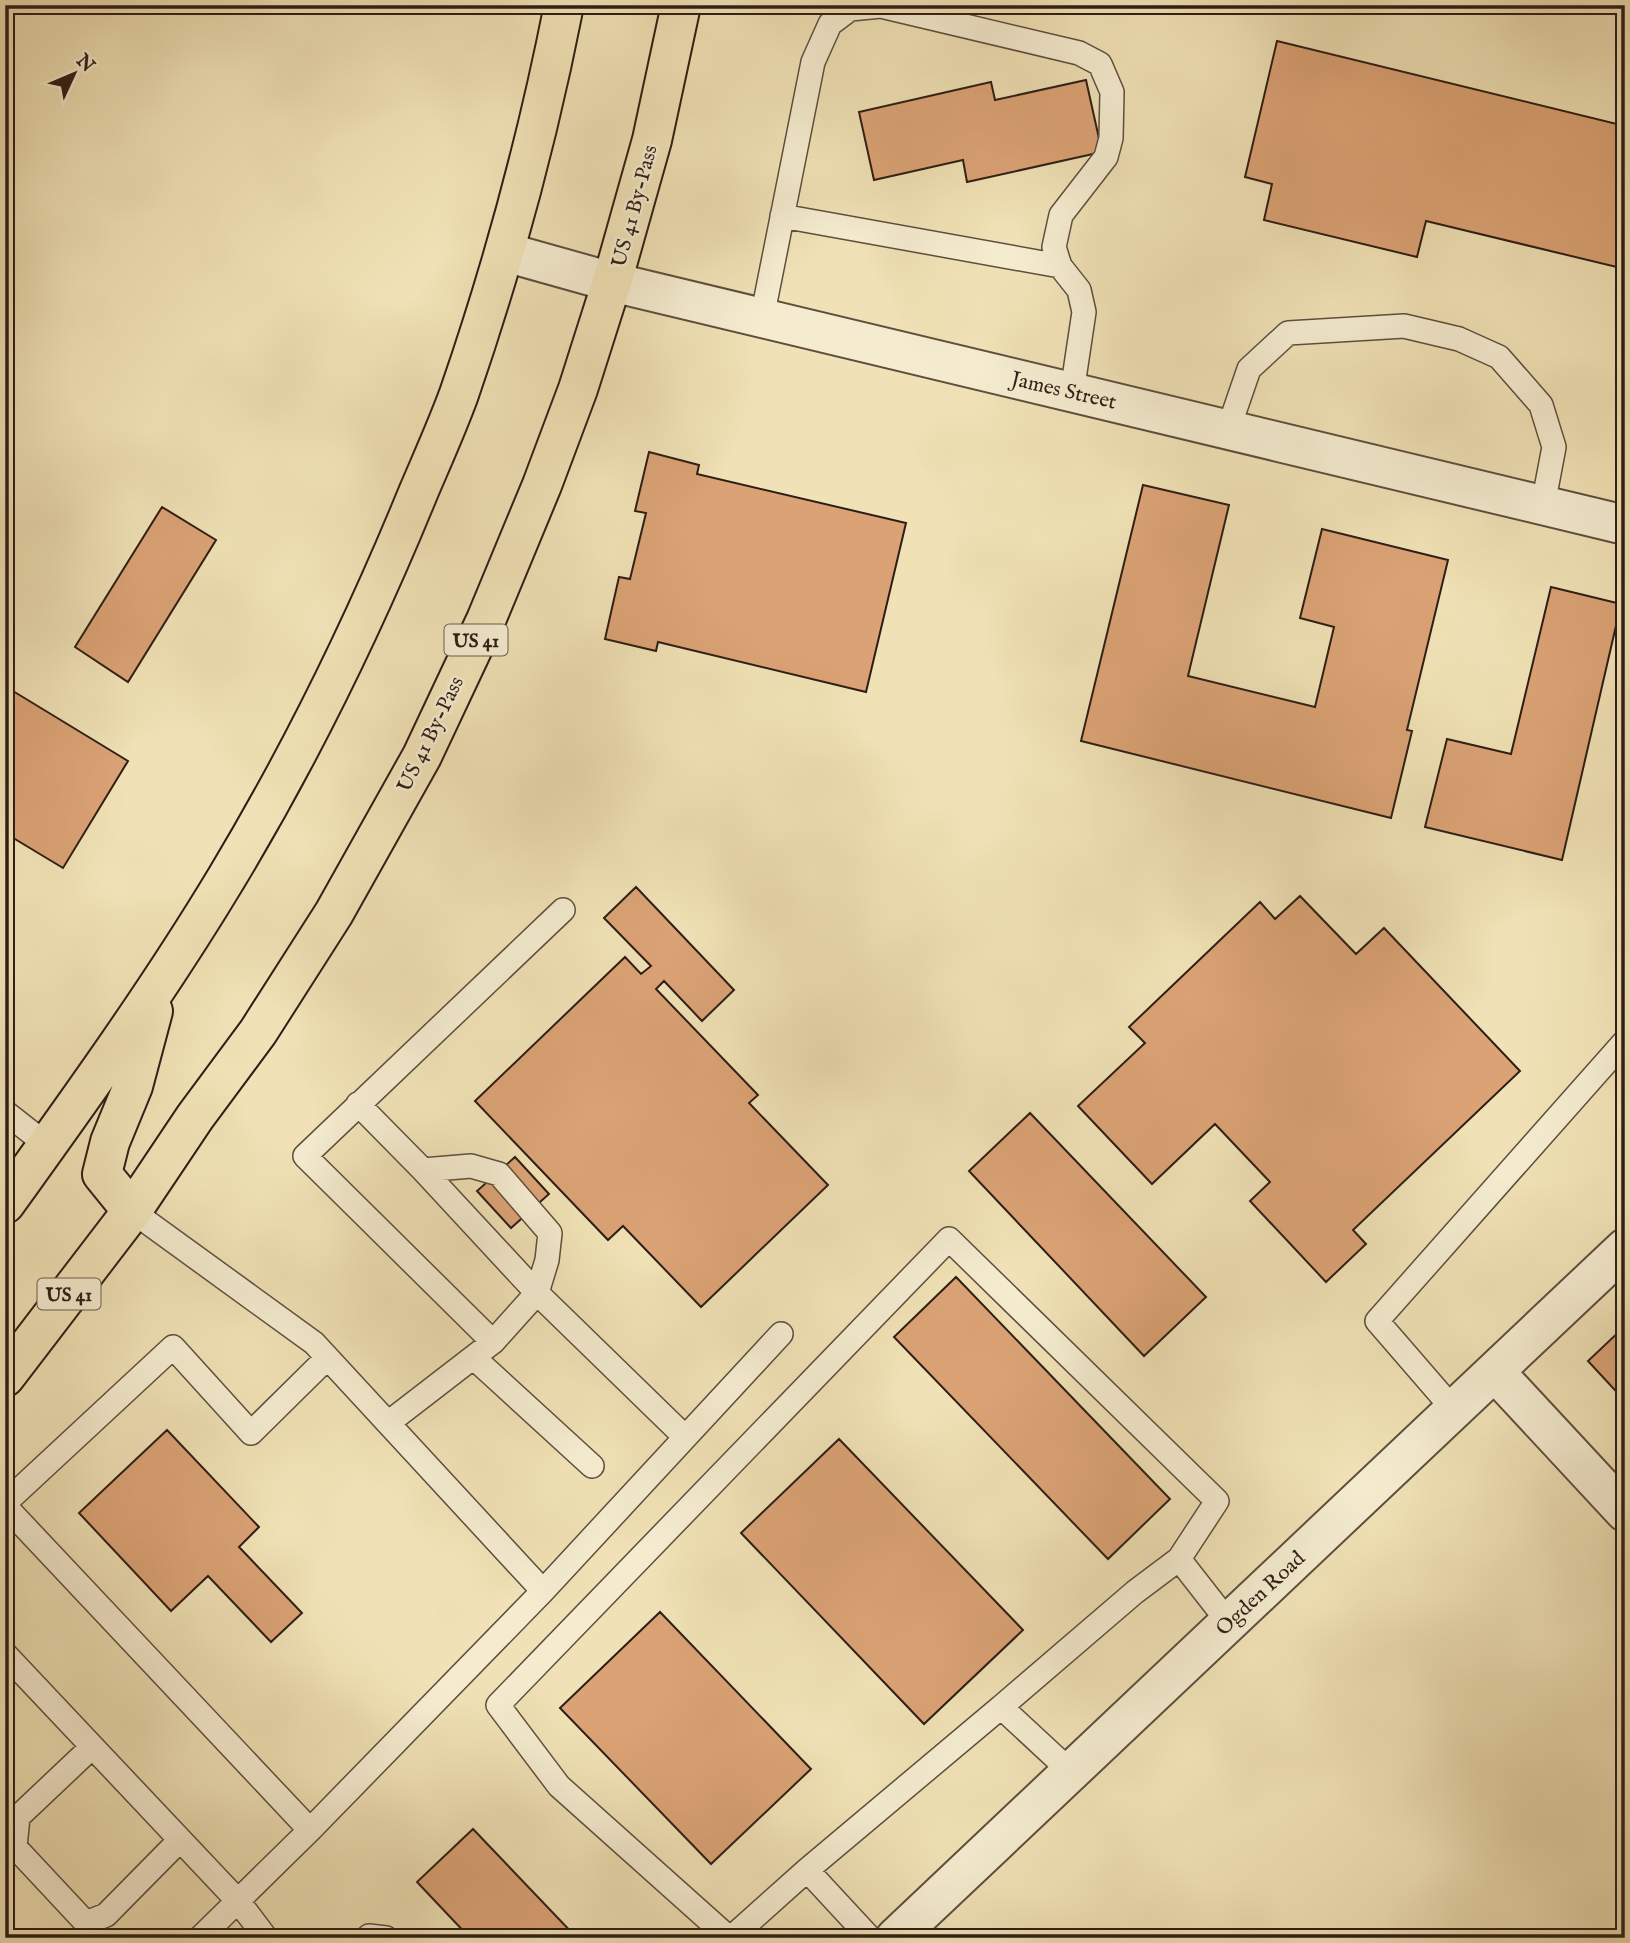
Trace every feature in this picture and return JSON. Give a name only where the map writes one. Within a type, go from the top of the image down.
[{"type":"main road","points":[[5,1205],[99,1075],[228,877],[295,757],[351,648],[458,396],[505,252],[546,93],[564,5]]},
{"type":"main road","name":"US 41 By-Pass","points":[[5,1377],[132,1211],[195,1117],[258,1032],[334,914],[422,756],[486,620],[578,389],[612,282],[652,140],[681,5]]},
{"type":"main road","points":[[132,1211],[102,1174],[110,1142],[133,1086],[162,979]]},
{"type":"street","name":"James Street","points":[[505,252],[612,282],[1625,525]]},
{"type":"street","name":"Ogden Road","points":[[895,1938],[1625,1248]]},
{"type":"street","points":[[1495,1372],[1625,1512]]},
{"type":"lane","points":[[762,318],[813,62],[830,24],[850,9],[881,6],[1079,53],[1100,64],[1112,92],[1111,138],[1106,157],[1061,215],[1054,247],[1060,266],[1079,290],[1084,312],[1072,392]]},
{"type":"lane","points":[[782,216],[1060,266]]},
{"type":"lane","points":[[1228,430],[1249,369],[1288,332],[1404,326],[1459,339],[1499,357],[1541,405],[1554,446],[1543,505]]},
{"type":"lane","points":[[493,1342],[305,1156],[562,910]]},
{"type":"lane","points":[[1454,1410],[1377,1321],[1625,1041]]},
{"type":"lane","points":[[358,1104],[537,1293],[685,1437]]},
{"type":"lane","points":[[5,1112],[47,1145]]},
{"type":"lane","points":[[388,1423],[493,1342],[537,1293],[547,1260],[550,1233],[499,1174],[471,1166],[423,1170]]},
{"type":"lane","points":[[132,1211],[314,1343],[542,1591]]},
{"type":"lane","points":[[949,1239],[1217,1502],[1179,1559],[1135,1591],[1001,1707],[730,1938],[559,1786],[498,1705],[949,1239]]},
{"type":"lane","points":[[200,1938],[310,1830],[542,1591],[781,1334]]},
{"type":"lane","points":[[310,1830],[5,1504],[173,1347],[251,1433],[327,1358]]},
{"type":"lane","points":[[474,1358],[592,1466]]},
{"type":"lane","points":[[1179,1559],[1229,1623]]},
{"type":"lane","points":[[5,1654],[238,1901],[266,1938]]},
{"type":"lane","points":[[1001,1707],[1071,1772]]},
{"type":"lane","points":[[92,1747],[18,1817],[15,1847],[86,1923],[106,1915],[180,1840]]},
{"type":"lane","points":[[807,1870],[870,1938]]},
{"type":"lane","points":[[367,1938],[386,1938]]},
{"type":"building","points":[[1277,41],[1625,126],[1625,269],[1426,221],[1417,257],[1264,220],[1272,184],[1245,177]]},
{"type":"building","points":[[1086,80],[1102,152],[967,182],[963,160],[874,180],[859,112],[991,82],[995,100]]},
{"type":"building","points":[[649,452],[699,465],[697,474],[906,523],[866,692],[658,642],[656,651],[605,639],[619,577],[630,579],[646,513],[635,511]]},
{"type":"building","points":[[1143,485],[1229,505],[1188,676],[1315,707],[1334,627],[1300,618],[1322,529],[1448,560],[1407,730],[1412,731],[1391,818],[1081,741]]},
{"type":"building","points":[[162,507],[216,540],[128,682],[75,647]]},
{"type":"building","points":[[1551,587],[1621,604],[1562,860],[1425,827],[1447,739],[1511,754]]},
{"type":"building","points":[[8,688],[128,761],[63,868],[5,833],[5,692]]},
{"type":"building","points":[[636,887],[734,990],[702,1021],[664,981],[656,989],[758,1095],[749,1103],[828,1185],[701,1307],[623,1226],[608,1240],[475,1101],[625,957],[641,974],[651,966],[604,918]]},
{"type":"building","points":[[1300,896],[1356,954],[1384,928],[1520,1071],[1353,1230],[1366,1244],[1326,1282],[1250,1201],[1270,1182],[1215,1124],[1152,1184],[1078,1106],[1145,1043],[1129,1027],[1260,902],[1275,919]]},
{"type":"building","points":[[1030,1113],[1206,1297],[1144,1356],[969,1171]]},
{"type":"building","points":[[515,1157],[549,1194],[511,1228],[477,1191]]},
{"type":"building","points":[[956,1277],[1170,1499],[1108,1559],[894,1337]]},
{"type":"building","points":[[1625,1326],[1625,1401],[1588,1361]]},
{"type":"building","points":[[167,1430],[259,1527],[239,1547],[302,1613],[271,1642],[208,1576],[171,1611],[79,1513]]},
{"type":"building","points":[[839,1439],[1023,1630],[924,1724],[741,1533]]},
{"type":"building","points":[[660,1612],[811,1769],[711,1864],[560,1708]]},
{"type":"building","points":[[473,1829],[577,1938],[470,1938],[417,1882]]}]
